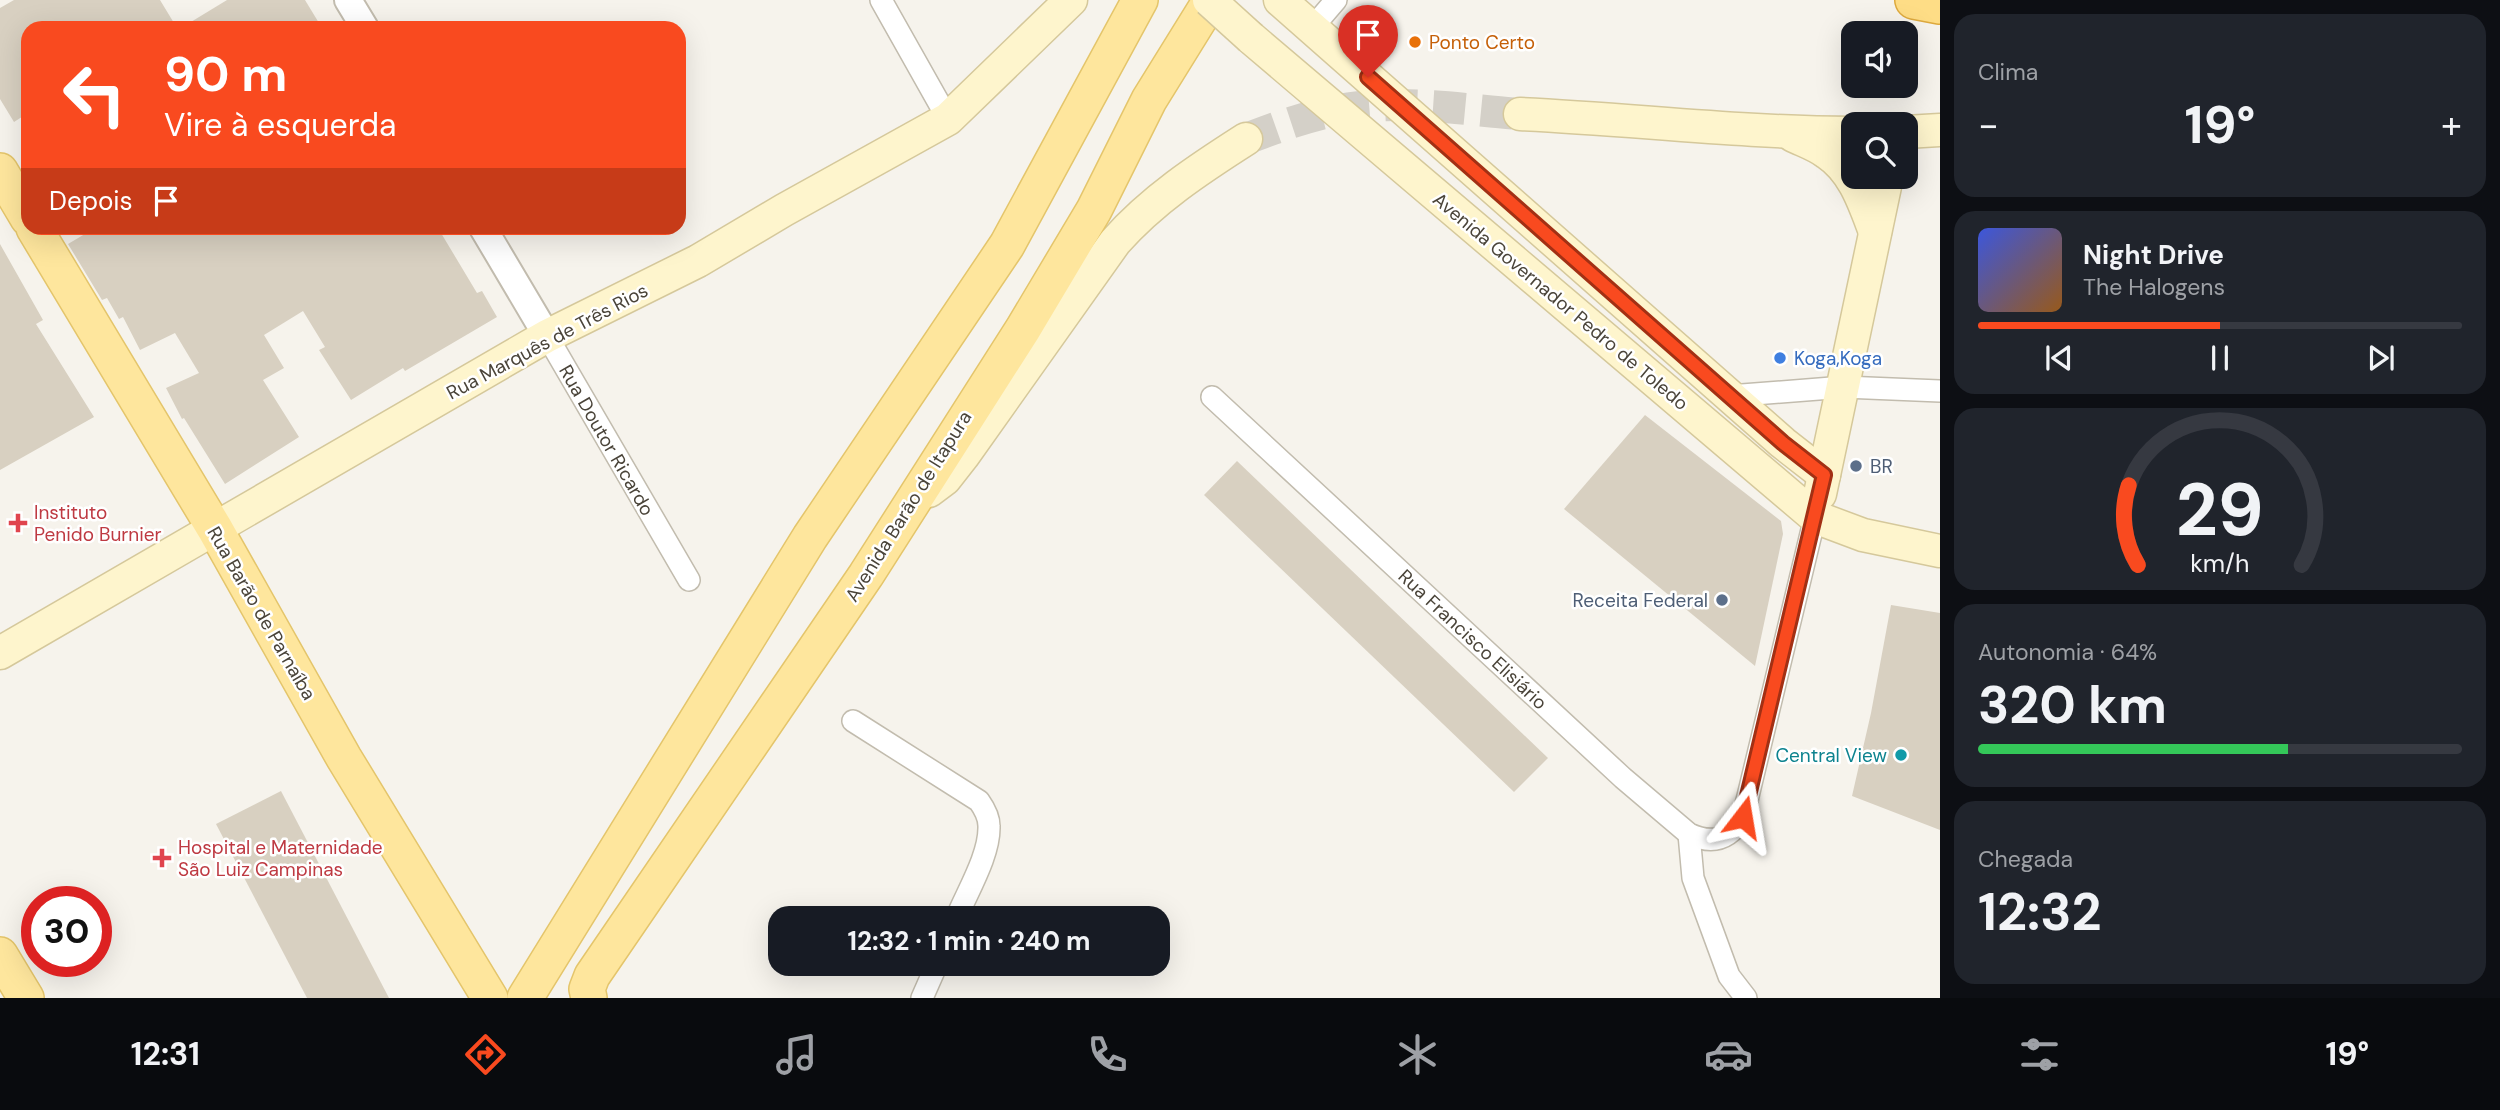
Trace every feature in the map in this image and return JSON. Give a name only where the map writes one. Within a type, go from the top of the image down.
[{"type":"highway","points":[[1914,0],[1940,5]]},
{"type":"main road","name":"Rua Marquês de Três Rios","points":[[0,653],[547,336],[698,261],[948,119],[1071,0]]},
{"type":"main road","points":[[525,998],[810,537],[1007,245],[1140,0]]},
{"type":"main road","name":"Avenida Governador Pedro de Toledo","points":[[1210,0],[1251,38],[1815,517],[1863,535],[1940,551]]},
{"type":"main road","name":"Avenida Barão de Itapura","points":[[589,998],[587,989],[592,976],[866,575],[1023,329],[1075,244],[1149,100],[1210,0]]},
{"type":"main road","name":"Avenida Governador Pedro de Toledo","points":[[1280,0],[1729,396],[1824,475]]},
{"type":"main road","points":[[1520,114],[1788,133],[1841,133]]},
{"type":"main road","points":[[1918,131],[1940,130]]},
{"type":"main road","points":[[1788,133],[1826,152],[1842,165],[1861,195],[1875,232]]},
{"type":"main road","points":[[912,500],[935,487],[963,456],[1115,242],[1137,218],[1196,171],[1246,139]]},
{"type":"main road","points":[[0,171],[21,206]]},
{"type":"main road","points":[[1815,517],[1884,189]]},
{"type":"main road","name":"Rua Barão de Parnaíba","points":[[38,235],[215,529],[344,758],[490,998]]},
{"type":"street","points":[[348,0],[361,21]]},
{"type":"street","points":[[881,0],[948,119]]},
{"type":"street","points":[[1312,27],[1336,0]]},
{"type":"street","name":"Rua Doutor Ricardo","points":[[487,235],[689,580]]},
{"type":"street","points":[[1729,396],[1844,387],[1940,391]]},
{"type":"street","name":"Rua Francisco Elisiário","points":[[1212,397],[1613,769],[1689,834]]},
{"type":"street","points":[[1746,998],[1730,976],[1693,878],[1689,834],[1706,839],[1727,836],[1735,831],[1743,817],[1815,517]]},
{"type":"street","points":[[853,721],[979,801],[985,811],[989,823],[987,846],[962,906]]},
{"type":"street","points":[[922,998],[932,976]]},
{"type":"building","points":[[14,0],[160,0],[173,21],[21,21],[21,118],[14,122],[0,99],[0,8]]},
{"type":"building","points":[[227,0],[305,0],[318,21],[192,21]]},
{"type":"building","points":[[83,235],[442,235],[477,293],[482,291],[497,317],[405,371],[403,368],[351,400],[319,350],[325,347],[303,311],[264,335],[284,368],[263,380],[299,437],[225,484],[184,418],[182,419],[166,388],[199,373],[175,333],[140,350],[123,317],[119,319],[107,298],[102,300],[68,244]]},
{"type":"building","points":[[0,244],[43,320],[36,324],[94,417],[0,470]]},
{"type":"building","name":"Receita Federal","points":[[1645,415],[1781,521],[1783,534],[1755,666],[1564,509]]},
{"type":"building","points":[[1237,461],[1548,758],[1514,792],[1204,495]]},
{"type":"building","name":"Central View","points":[[1891,605],[1940,613],[1940,830],[1852,796]]},
{"type":"building","points":[[281,791],[389,998],[307,998],[216,824]]},
{"type":"tunnel","points":[[1246,139],[1316,115],[1380,105],[1520,114]]},
{"type":"place","name":"Ponto Certo","points":[[1415,42]]},
{"type":"place","name":"Koga,Koga","points":[[1780,358]]},
{"type":"place","name":"BR","points":[[1856,466]]},
{"type":"place","name":"Instituto Penido Burnier","points":[[18,523]]},
{"type":"place","name":"Receita Federal","points":[[1722,600]]},
{"type":"place","name":"Central View","points":[[1901,755]]},
{"type":"place","name":"Hospital e Maternidade São Luiz Campinas","points":[[162,858]]},
{"type":"route","points":[[1368,77],[1783,443],[1824,475],[1743,817]]}]
